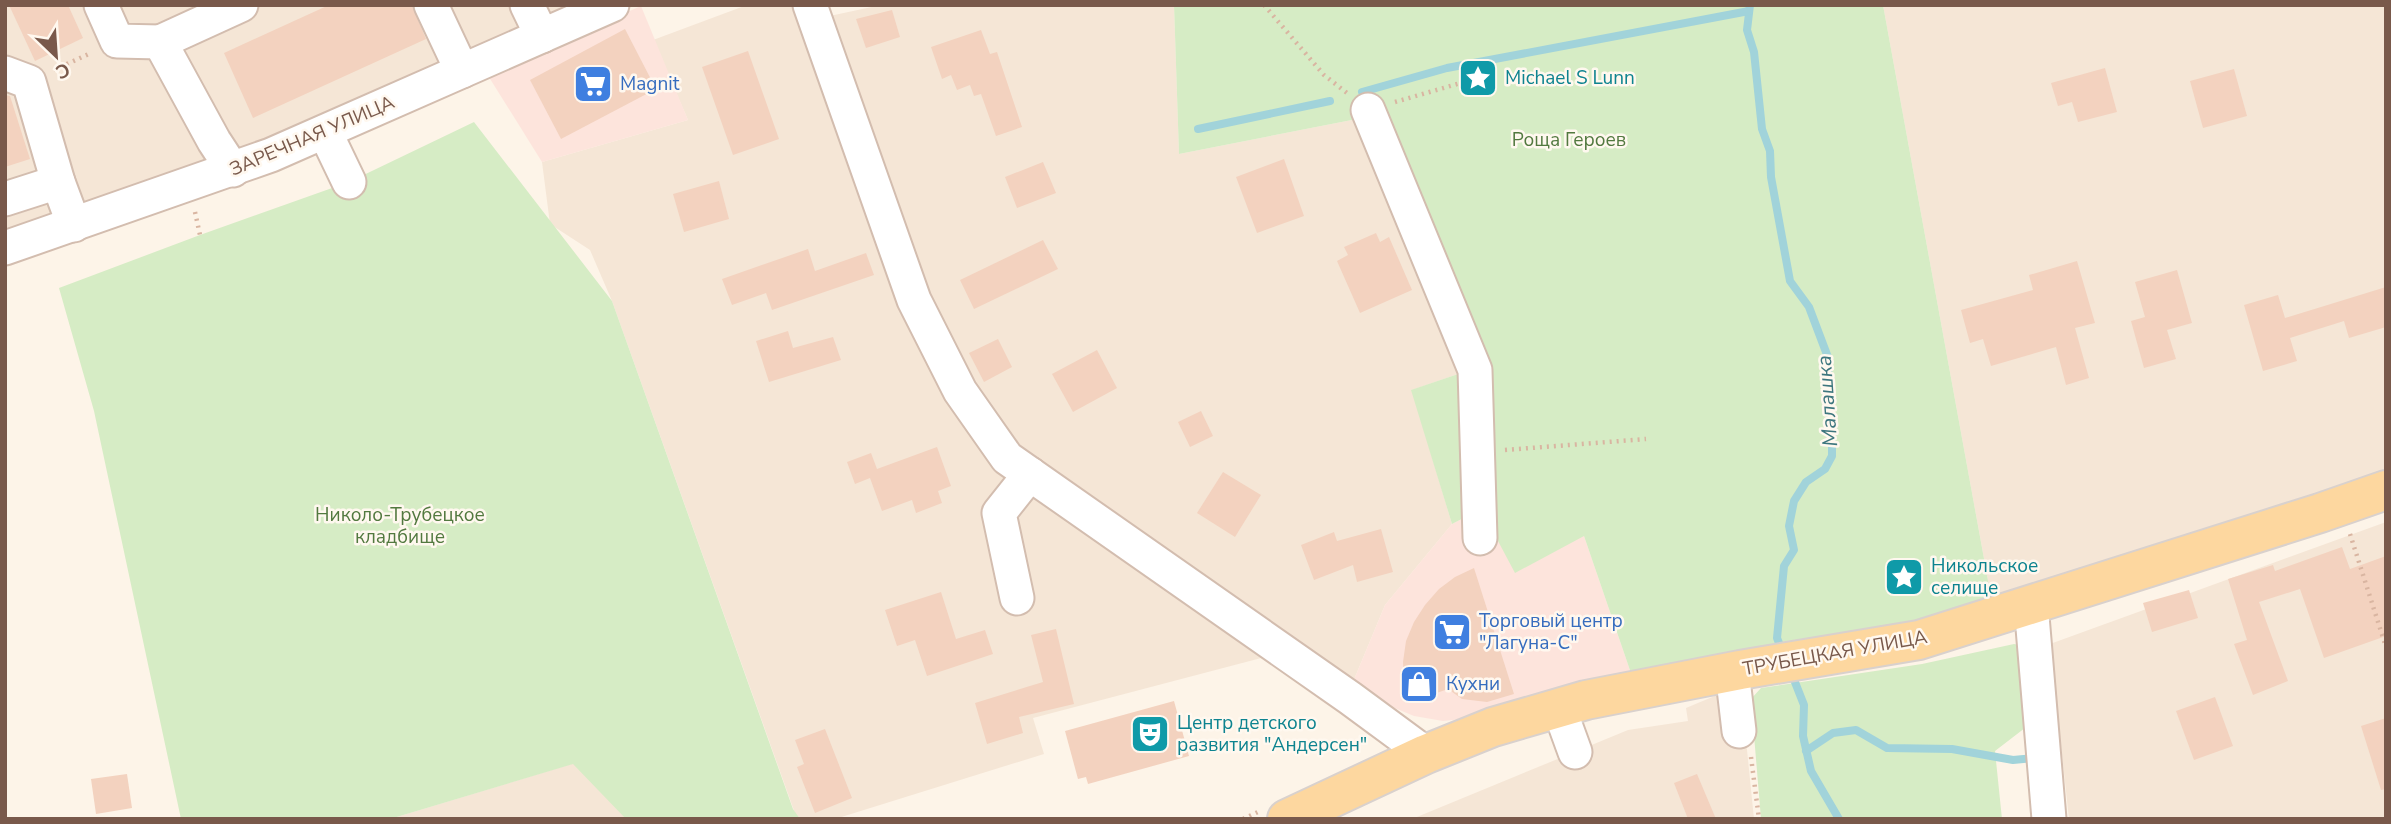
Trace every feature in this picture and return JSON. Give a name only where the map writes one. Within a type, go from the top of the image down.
[{"type":"main road","name":"ТРУБЕЦКАЯ УЛИЦА","points":[[1287,819],[1426,754],[1493,727],[1586,700],[1919,640],[2386,490]]},
{"type":"street","points":[[101,5],[117,41],[160,42],[241,5]]},
{"type":"street","points":[[431,5],[462,71]]},
{"type":"street","points":[[527,5],[541,36]]},
{"type":"street","name":"ЗАРЕЧНАЯ УЛИЦА","points":[[5,248],[233,170],[612,5]]},
{"type":"street","points":[[810,5],[914,300],[960,391],[1007,458],[1426,754]]},
{"type":"street","points":[[160,42],[214,141],[233,170]]},
{"type":"street","points":[[17,78],[74,225]]},
{"type":"street","points":[[1356,100],[1475,370],[1480,538]]},
{"type":"street","points":[[325,132],[349,182]]},
{"type":"street","points":[[5,199],[58,182]]},
{"type":"street","points":[[1017,598],[999,513],[1030,474]]},
{"type":"street","points":[[2031,604],[2049,819]]},
{"type":"street","points":[[1736,671],[1739,731]]},
{"type":"street","points":[[1559,708],[1575,752]]},
{"type":"path","points":[[1264,5],[1324,75],[1356,100],[1478,78]]},
{"type":"path","points":[[17,78],[117,41]]},
{"type":"path","points":[[1476,452],[1646,439]]},
{"type":"path","points":[[2346,523],[2386,647]]},
{"type":"shaded area","points":[[5,5],[588,5],[265,145],[5,234]]},
{"type":"shaded area","points":[[747,5],[798,5],[967,425],[1265,657],[1033,718],[1044,754],[835,819],[797,819],[612,301],[590,250],[550,224],[542,162],[688,120],[653,40]]},
{"type":"shaded area","points":[[881,5],[1174,5],[1179,154],[1362,118],[1467,371],[1412,390],[1452,524],[1385,605],[1353,682],[1010,441],[983,409],[924,293],[825,17]]},
{"type":"shaded area","points":[[1883,5],[2386,5],[2386,473],[1993,608]]},
{"type":"shaded area","points":[[641,6],[688,120],[542,162],[487,74]]},
{"type":"shaded area","points":[[1481,509],[1584,536],[1633,679],[1463,719],[1443,721],[1414,716],[1385,704],[1353,682],[1385,605],[1452,524]]},
{"type":"shaded area","points":[[2386,522],[2386,819],[2069,819],[2050,644]]},
{"type":"shaded area","points":[[1717,695],[1723,733],[1745,730],[1754,819],[1412,819],[1628,730],[1688,721],[1686,708]]},
{"type":"shaded area","points":[[598,756],[626,819],[390,819]]},
{"type":"green space","name":"Роща Героев","points":[[1174,5],[1883,5],[1993,608],[1633,679],[1584,536],[1515,573],[1481,509],[1452,524],[1411,390],[1467,371],[1362,118],[1179,154]]},
{"type":"green space","name":"Николо-Трубецкое кладбище","points":[[474,122],[612,301],[793,809],[800,819],[626,819],[573,764],[390,819],[181,819],[94,411],[59,288],[349,182]]},
{"type":"green space","points":[[2014,644],[2029,647],[2038,718],[1995,751],[2002,819],[1761,819],[1751,699],[1761,688],[1922,664]]},
{"type":"building","points":[[9,5],[68,5],[83,38],[35,61]]},
{"type":"building","points":[[329,5],[412,5],[426,39],[253,118],[224,53]]},
{"type":"building","points":[[892,10],[900,37],[866,48],[856,19]]},
{"type":"building","name":"Magnit","points":[[625,29],[656,89],[561,139],[530,80]]},
{"type":"building","points":[[981,30],[990,54],[997,52],[1022,127],[996,136],[981,94],[974,96],[970,85],[957,90],[951,75],[942,79],[931,47]]},
{"type":"building","points":[[748,51],[779,139],[733,155],[702,67]]},
{"type":"building","points":[[2105,68],[2117,112],[2078,122],[2072,102],[2058,106],[2051,83]]},
{"type":"building","points":[[2234,69],[2247,116],[2203,128],[2190,81]]},
{"type":"building","points":[[5,95],[10,96],[30,159],[5,167]]},
{"type":"building","points":[[1284,159],[1304,216],[1257,233],[1236,177]]},
{"type":"building","points":[[1043,162],[1056,193],[1017,208],[1005,177]]},
{"type":"building","points":[[719,181],[729,219],[684,232],[673,194]]},
{"type":"building","points":[[1376,233],[1380,242],[1389,237],[1412,290],[1360,313],[1337,261],[1348,255],[1344,247]]},
{"type":"building","points":[[1043,240],[1058,269],[974,309],[960,280]]},
{"type":"building","points":[[808,249],[815,271],[866,253],[874,275],[772,310],[766,293],[732,305],[722,279]]},
{"type":"building","points":[[2077,261],[2095,323],[2075,328],[2089,378],[2066,385],[2056,347],[1991,366],[1983,339],[1970,343],[1961,310],[2033,290],[2029,275]]},
{"type":"building","points":[[2177,270],[2192,323],[2167,330],[2176,359],[2144,368],[2131,321],[2145,317],[2135,282]]},
{"type":"building","points":[[2386,287],[2386,327],[2349,338],[2344,321],[2290,338],[2297,361],[2263,371],[2244,305],[2278,295],[2285,318]]},
{"type":"building","points":[[788,331],[793,348],[833,337],[841,360],[769,382],[756,341]]},
{"type":"building","points":[[998,339],[1012,367],[984,382],[969,353]]},
{"type":"building","points":[[1097,350],[1117,388],[1073,412],[1052,374]]},
{"type":"building","points":[[1201,411],[1213,436],[1190,447],[1178,422]]},
{"type":"building","points":[[937,447],[951,486],[938,491],[942,503],[916,513],[912,500],[882,511],[870,478],[855,484],[847,462],[871,453],[877,469]]},
{"type":"building","points":[[1223,472],[1261,495],[1235,537],[1197,513]]},
{"type":"building","points":[[1381,529],[1393,572],[1357,582],[1353,565],[1314,580],[1301,545],[1334,532],[1337,541]]},
{"type":"building","points":[[2342,547],[2350,569],[2386,556],[2386,636],[2324,658],[2300,589],[2259,602],[2288,681],[2253,695],[2234,644],[2247,640],[2228,579],[2273,565],[2275,571]]},
{"type":"building","name":"Торговый центр \"Лагуна-С\"","points":[[1474,568],[1514,694],[1487,702],[1462,699],[1448,689],[1408,703],[1403,662],[1406,641],[1414,622],[1439,589]]},
{"type":"building","points":[[2189,590],[2198,618],[2152,632],[2143,603]]},
{"type":"building","points":[[941,592],[956,639],[985,630],[993,654],[927,676],[915,640],[897,646],[885,610]]},
{"type":"building","points":[[1056,629],[1074,704],[1019,717],[1023,733],[987,744],[975,703],[1043,682],[1031,635]]},
{"type":"building","points":[[2215,697],[2233,746],[2194,760],[2176,711]]},
{"type":"building","points":[[1174,701],[1189,756],[1088,784],[1086,777],[1078,779],[1065,731]]},
{"type":"building","points":[[2386,718],[2386,789],[2381,790],[2361,726]]},
{"type":"building","points":[[825,729],[852,798],[815,813],[797,767],[804,764],[795,740]]},
{"type":"building","points":[[127,774],[132,808],[96,814],[91,779]]},
{"type":"building","points":[[1697,774],[1716,819],[1688,819],[1674,783]]},
{"type":"waterway","name":"Малашка","points":[[1750,5],[1747,30],[1754,52],[1762,129],[1770,151],[1771,177],[1790,281],[1809,307],[1829,360],[1827,387],[1832,456],[1825,469],[1806,482],[1794,501],[1789,526],[1794,550],[1784,566],[1777,638],[1783,653]]},
{"type":"waterway","points":[[1362,92],[1447,68],[1749,11]]},
{"type":"waterway","points":[[1198,129],[1330,101]]},
{"type":"waterway","name":"Малашка","points":[[1791,672],[1804,705],[1803,736],[1811,771],[1839,819]]},
{"type":"waterway","points":[[1806,751],[1833,733],[1856,730],[1887,748],[1952,749],[2013,760],[2035,758]]},
{"type":"place","name":"Michael S Lunn","points":[[1478,78]]},
{"type":"place","name":"Magnit","points":[[593,84]]},
{"type":"place","name":"Никольское селище","points":[[1904,577]]},
{"type":"place","name":"Торговый центр \"Лагуна-С\"","points":[[1452,632]]},
{"type":"place","name":"Кухни","points":[[1419,684]]},
{"type":"place","name":"Центр детского развития \"Андерсен\"","points":[[1150,734]]}]
